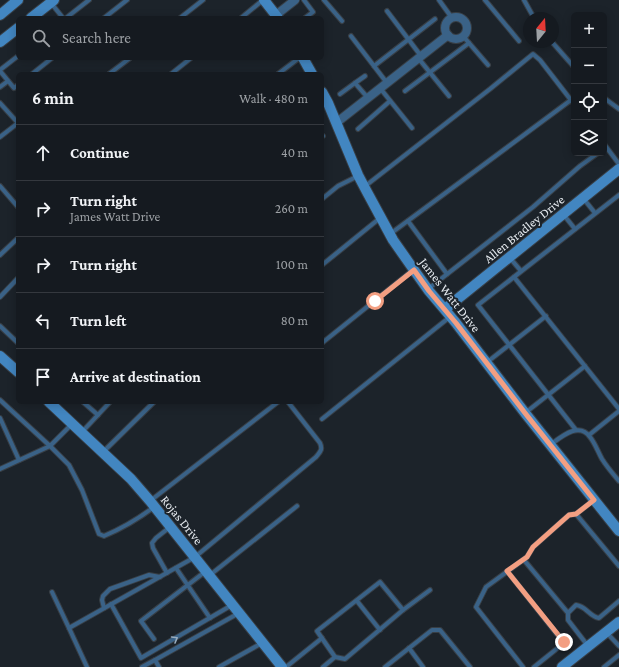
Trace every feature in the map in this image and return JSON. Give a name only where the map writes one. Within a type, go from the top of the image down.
[{"type":"street","points":[[0,15],[18,0]]},
{"type":"street","points":[[264,0],[277,16],[295,0]]},
{"type":"street","points":[[33,16],[52,1]]},
{"type":"street","points":[[459,17],[465,21],[467,28],[466,40],[455,39],[446,32],[446,26],[452,18],[459,17]]},
{"type":"street","points":[[0,42],[16,30]]},
{"type":"street","points":[[336,123],[448,35]]},
{"type":"street","points":[[304,60],[311,72]]},
{"type":"street","name":"James Watt Drive","points":[[324,96],[358,175],[380,218],[414,270],[427,289],[448,313],[550,445],[619,531]]},
{"type":"street","name":"Allen Bradley Drive","points":[[448,313],[510,257],[619,170]]},
{"type":"street","points":[[0,356],[16,370]]},
{"type":"street","name":"Rojas Drive","points":[[51,404],[131,479],[282,667]]},
{"type":"street","points":[[562,667],[619,622]]},
{"type":"lane","points":[[67,16],[89,0]]},
{"type":"lane","points":[[107,16],[127,0]]},
{"type":"lane","points":[[183,16],[203,0]]},
{"type":"lane","points":[[244,16],[264,0]]},
{"type":"lane","points":[[304,0],[313,12],[308,16]]},
{"type":"lane","points":[[325,0],[342,22]]},
{"type":"lane","points":[[485,0],[519,42]]},
{"type":"lane","points":[[524,0],[531,12]]},
{"type":"lane","points":[[52,1],[63,16]]},
{"type":"lane","points":[[441,1],[452,18]]},
{"type":"lane","points":[[387,11],[409,39],[420,58],[449,96]]},
{"type":"lane","points":[[374,66],[435,19]]},
{"type":"lane","points":[[351,36],[374,66],[390,101],[412,128]]},
{"type":"lane","points":[[406,91],[466,40],[488,65]]},
{"type":"lane","points":[[557,48],[571,64]]},
{"type":"lane","points":[[364,187],[533,54],[540,60],[571,99]]},
{"type":"lane","points":[[16,58],[0,70],[16,90]]},
{"type":"lane","points":[[34,72],[50,60]]},
{"type":"lane","points":[[112,72],[127,60]]},
{"type":"lane","points":[[174,72],[188,60]]},
{"type":"lane","points":[[281,72],[296,60]]},
{"type":"lane","points":[[340,94],[365,76]]},
{"type":"lane","points":[[0,87],[8,81]]},
{"type":"lane","points":[[355,83],[368,98]]},
{"type":"lane","points":[[607,100],[619,109]]},
{"type":"lane","points":[[358,129],[390,101]]},
{"type":"lane","points":[[0,103],[16,121]]},
{"type":"lane","points":[[390,234],[571,103]]},
{"type":"lane","points":[[0,137],[16,125]]},
{"type":"lane","points":[[607,149],[619,164]]},
{"type":"lane","points":[[427,289],[533,207],[580,166],[594,156]]},
{"type":"lane","points":[[324,197],[338,186],[358,175]]},
{"type":"lane","points":[[0,186],[16,205]]},
{"type":"lane","points":[[576,430],[478,305],[619,194]]},
{"type":"lane","points":[[583,198],[595,213]]},
{"type":"lane","points":[[563,214],[575,229]]},
{"type":"lane","points":[[324,262],[380,218]]},
{"type":"lane","points":[[408,221],[447,274]]},
{"type":"lane","points":[[0,255],[16,240]]},
{"type":"lane","points":[[510,257],[521,271]]},
{"type":"lane","points":[[324,341],[414,270]]},
{"type":"lane","points":[[514,277],[619,410],[589,435]]},
{"type":"lane","points":[[0,297],[16,280]]},
{"type":"lane","points":[[322,419],[448,313]]},
{"type":"lane","points":[[486,363],[546,316]]},
{"type":"lane","points":[[0,326],[16,341]]},
{"type":"lane","points":[[525,413],[585,366]]},
{"type":"lane","points":[[0,400],[69,465],[82,490],[99,534],[104,536],[123,528],[138,519],[152,504],[276,404]]},
{"type":"lane","points":[[85,404],[98,415]]},
{"type":"lane","points":[[81,433],[108,404]]},
{"type":"lane","points":[[102,452],[152,404]]},
{"type":"lane","points":[[69,628],[195,557],[321,452],[322,447],[320,443],[290,404]]},
{"type":"lane","points":[[0,418],[19,460]]},
{"type":"lane","points":[[0,469],[50,446],[72,424]]},
{"type":"lane","points":[[550,445],[563,435],[576,430],[582,430],[589,435],[603,460],[619,481]]},
{"type":"lane","points":[[523,667],[476,607],[486,587],[524,560],[533,547],[569,515],[576,514],[594,500]]},
{"type":"lane","points":[[154,639],[141,620],[188,585],[208,573],[297,506]]},
{"type":"lane","points":[[576,514],[619,566]]},
{"type":"lane","points":[[167,573],[153,548],[152,543],[156,538],[171,527]]},
{"type":"lane","points":[[524,560],[568,613],[568,620],[588,646]]},
{"type":"lane","points":[[176,568],[210,618]]},
{"type":"lane","points":[[507,571],[564,642],[534,667]]},
{"type":"lane","points":[[104,608],[102,600],[103,596],[110,589],[149,575],[160,576]]},
{"type":"lane","points":[[403,610],[380,582],[317,631],[335,657],[345,660],[403,610],[430,590]]},
{"type":"lane","points":[[52,592],[87,667]]},
{"type":"lane","points":[[357,601],[380,630]]},
{"type":"lane","points":[[568,613],[576,605],[582,606],[592,616],[599,618],[619,602]]},
{"type":"lane","points":[[111,604],[141,658],[210,618],[236,609]]},
{"type":"lane","points":[[142,667],[236,609]]},
{"type":"lane","points":[[385,667],[432,630],[440,630],[470,667]]},
{"type":"lane","points":[[606,632],[619,646]]},
{"type":"lane","points":[[286,667],[322,638]]},
{"type":"lane","points":[[219,667],[263,642]]},
{"type":"lane","points":[[409,648],[423,667]]},
{"type":"lane","points":[[604,667],[619,655]]},
{"type":"lane","points":[[323,667],[335,657]]},
{"type":"lane","points":[[155,660],[159,667]]},
{"type":"route","points":[[375,301],[414,270],[594,500],[576,514],[569,515],[533,547],[527,557],[507,571],[564,642]]}]
